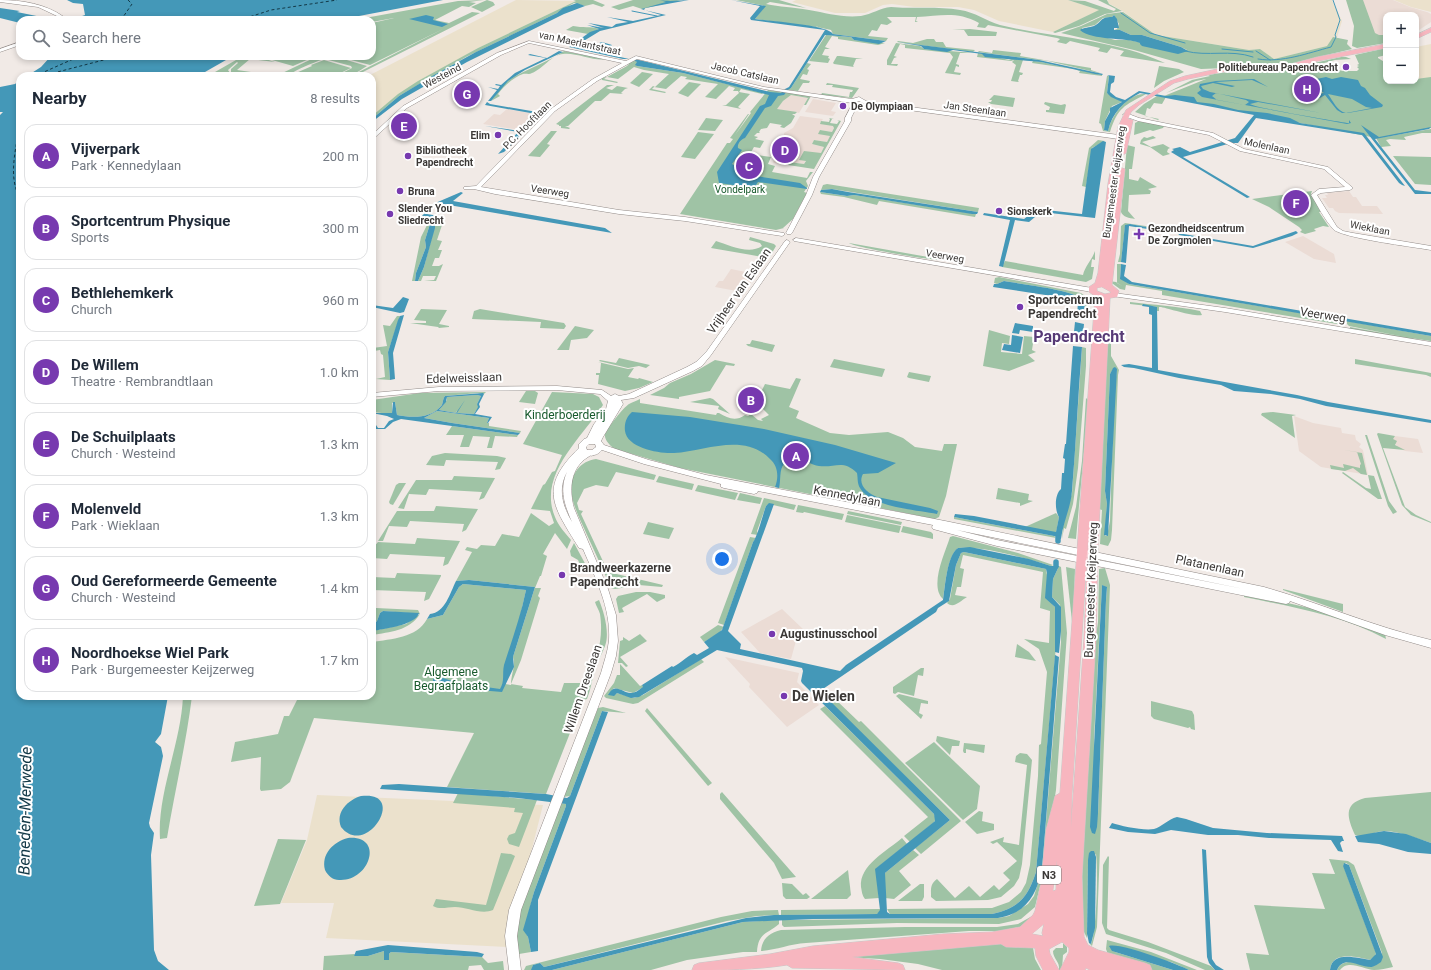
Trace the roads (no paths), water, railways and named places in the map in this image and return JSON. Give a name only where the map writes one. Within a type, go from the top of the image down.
[{"type":"main road","points":[[1419,38],[1430,32]]},
{"type":"main road","name":"Burgemeester Keijzerweg","points":[[1054,936],[1055,908],[1060,868],[1062,863],[1066,794],[1086,557],[1103,291],[1102,273],[1107,217],[1121,138],[1129,116],[1155,94],[1173,85],[1201,76],[1236,71],[1284,69],[1383,48]]},
{"type":"main road","name":"Burgemeester Keijzerweg","points":[[1054,936],[1069,919],[1075,883],[1088,670],[1086,557]]},
{"type":"main road","name":"N3","points":[[992,939],[1023,933],[1034,924],[1042,913],[1048,883],[1053,830],[1060,800],[1066,794]]},
{"type":"main road","name":"Burgemeester Keijzerweg","points":[[1075,883],[1079,958]]},
{"type":"main road","points":[[1054,936],[1075,946],[1079,958],[1109,970]]},
{"type":"main road","points":[[1044,970],[1037,957],[1036,950],[1054,936]]},
{"type":"main road","points":[[1052,970],[1044,959],[1042,948],[1045,943],[1055,938],[1054,936]]},
{"type":"main road","name":"N3","points":[[699,970],[771,961],[812,952],[942,941],[992,939],[1027,942],[1054,936]]},
{"type":"main road","points":[[1067,970],[1075,959],[1094,956],[1145,970]]},
{"type":"main road","name":"N3","points":[[771,961],[837,962],[898,970]]},
{"type":"street","points":[[0,1],[36,5],[50,10],[57,16]]},
{"type":"street","name":"van Maerlantstraat","points":[[530,42],[631,59]]},
{"type":"street","name":"Westeind","points":[[376,134],[405,107],[499,54],[530,42]]},
{"type":"street","points":[[0,51],[16,44]]},
{"type":"street","name":"Jacob Catslaan","points":[[631,59],[764,88],[858,103]]},
{"type":"street","name":"P.C. Hooftlaan","points":[[477,188],[553,110],[595,80],[631,59]]},
{"type":"street","points":[[781,236],[787,242],[794,236],[813,195],[812,188],[848,120],[852,118],[858,103]]},
{"type":"street","name":"Jan Steenlaan","points":[[858,103],[1121,138]]},
{"type":"street","name":"Molenlaan","points":[[1129,116],[1211,134],[1242,150],[1326,168],[1350,188]]},
{"type":"street","name":"Veerweg","points":[[466,188],[477,188],[631,214],[781,236]]},
{"type":"street","name":"Wieklaan","points":[[1350,188],[1319,191],[1314,195],[1338,230],[1353,235],[1431,248]]},
{"type":"street","points":[[781,236],[794,236]]},
{"type":"street","name":"Veerweg","points":[[794,236],[1103,291],[1431,344]]},
{"type":"street","name":"Vrijheer van Eslaan","points":[[615,399],[631,396],[689,373],[705,361],[708,354],[787,242]]},
{"type":"street","name":"Edelweisslaan","points":[[376,395],[439,389],[557,388],[602,392],[615,399]]},
{"type":"street","points":[[585,452],[596,445],[602,431],[617,410],[619,404],[615,399]]},
{"type":"street","name":"Willem Dreeslaan","points":[[514,967],[511,936],[515,910],[556,799],[602,682],[612,650],[614,629],[611,608],[607,595],[591,559],[586,554],[561,510],[557,487],[562,473],[569,461],[585,452],[583,444],[596,445]]},
{"type":"street","name":"Kennedylaan","points":[[596,445],[667,472],[732,487],[909,521],[997,543],[1086,557]]},
{"type":"street","name":"Platanenlaan","points":[[1086,557],[1264,590],[1307,603],[1401,638],[1431,644]]},
{"type":"water","points":[[67,0],[443,0],[359,16],[82,16],[85,15],[83,4],[73,3]]},
{"type":"water","points":[[660,0],[689,0],[645,8],[644,10],[641,9],[666,2]]},
{"type":"water","points":[[731,0],[766,6],[755,19],[810,26],[821,28],[829,31],[833,34],[886,41],[879,44],[854,40],[851,37],[825,35],[791,88],[784,95],[778,96],[771,106],[765,108],[745,138],[739,143],[738,148],[742,150],[732,164],[739,168],[738,175],[748,177],[752,173],[756,176],[800,183],[807,189],[758,182],[754,188],[719,183],[717,172],[760,106],[765,104],[769,95],[683,73],[635,65],[637,62],[633,60],[635,59],[770,92],[781,93],[789,87],[825,30],[751,20],[750,18],[760,6]]},
{"type":"water","points":[[577,3],[585,6],[564,14],[467,62],[402,99],[376,119],[376,116],[399,96],[434,75],[476,52],[557,13],[563,8]]},
{"type":"water","points":[[0,8],[20,11],[17,12],[36,16],[16,16],[16,22],[0,18]]},
{"type":"water","points":[[645,10],[666,15],[600,31],[582,42],[591,46],[602,42],[612,45],[603,53],[629,59],[569,47],[590,32],[599,29],[587,25],[604,28],[588,23],[612,27],[616,24],[628,22],[607,17],[633,21],[661,15]]},
{"type":"water","points":[[426,15],[434,17],[433,20],[448,24],[442,27],[409,19]]},
{"type":"water","points":[[1114,15],[1117,19],[1119,28],[1114,28],[1114,30],[1120,30],[1131,35],[1142,35],[1181,47],[1188,51],[1178,54],[1142,46],[1140,43],[1134,41],[1092,36],[1080,30],[1094,26],[1103,19]]},
{"type":"water","points":[[897,42],[1039,60],[1103,74],[1095,74],[1041,62],[985,57],[982,54],[953,50],[947,52],[924,49],[921,46]]},
{"type":"water","points":[[559,51],[563,52],[525,70],[508,81],[491,101],[488,101],[497,90],[488,87],[498,89],[500,86],[495,85],[496,84],[501,85],[515,73],[546,58],[528,55],[530,54],[547,58]]},
{"type":"water","points":[[47,60],[226,60],[205,72],[33,72],[41,67]]},
{"type":"water","points":[[1107,75],[1115,76],[1114,82],[1111,84],[1110,92],[1116,97],[1125,100],[1139,91],[1166,96],[1175,95],[1194,97],[1197,102],[1214,104],[1238,110],[1267,113],[1290,118],[1300,123],[1364,133],[1405,186],[1399,183],[1362,135],[1256,118],[1238,143],[1231,143],[1183,157],[1250,197],[1247,198],[1171,152],[1174,150],[1172,149],[1180,147],[1190,152],[1235,138],[1254,115],[1140,93],[1120,108],[1112,119],[1108,131],[1104,130],[1105,121],[1110,112],[1110,108],[1122,102],[1111,97],[1107,93],[1109,76]]},
{"type":"water","points":[[1326,77],[1332,79],[1341,77],[1358,80],[1361,86],[1365,88],[1370,95],[1383,105],[1382,107],[1348,113],[1346,113],[1342,113],[1337,110],[1325,95],[1320,98],[1315,96],[1315,94],[1324,93],[1307,81]],"holes":[[[1328,94],[1352,99],[1366,107],[1372,108],[1346,113],[1343,112]]]},
{"type":"water","points":[[1254,79],[1268,87],[1252,80],[1215,82],[1235,86],[1232,87],[1213,83],[1201,86],[1203,89],[1216,93],[1212,96],[1217,100],[1202,97],[1197,93],[1201,90],[1199,87],[1200,84],[1216,81]]},
{"type":"water","name":"Beneden-Merwede","points":[[16,83],[16,700],[167,700],[161,734],[155,742],[161,747],[163,756],[149,823],[154,833],[151,855],[154,950],[158,961],[169,970],[0,970],[0,115],[3,112],[0,112],[0,87]]},
{"type":"water","points":[[1219,94],[1321,113],[1258,102],[1250,104],[1339,122],[1349,123],[1349,120],[1351,123],[1347,124],[1244,105],[1249,102]]},
{"type":"water","points":[[487,102],[490,104],[543,113],[504,152],[498,154],[518,132],[485,126],[520,131],[536,114],[485,105]]},
{"type":"water","points":[[1361,125],[1379,137],[1431,127],[1429,129],[1375,139],[1415,190],[1431,192],[1431,194],[1415,194]]},
{"type":"water","points":[[1103,141],[1106,142],[1095,218],[1041,212],[1029,222],[1015,220],[1003,267],[999,266],[1010,220],[983,215],[984,213],[1024,219],[1037,209],[1082,214],[1091,149]]},
{"type":"water","points":[[832,189],[978,212],[977,214],[972,214],[854,195],[847,196],[820,192],[821,190]]},
{"type":"water","points":[[461,192],[463,193],[453,201],[605,228],[612,233],[437,203],[427,214],[438,216],[437,221],[433,221],[432,218],[422,216],[433,204]]},
{"type":"water","points":[[430,224],[435,225],[435,228],[424,267],[418,281],[415,281],[416,273],[426,247],[425,240]]},
{"type":"water","points":[[1130,224],[1172,233],[1129,226],[1126,263],[1121,262],[1125,225]]},
{"type":"water","points":[[1296,231],[1298,233],[1292,236],[1253,248],[1179,235],[1178,233],[1253,246]]},
{"type":"water","points":[[1121,264],[1126,265],[1124,276],[1132,282],[1431,333],[1431,336],[1129,284],[1120,279]]},
{"type":"water","points":[[1004,281],[1060,291],[1080,297],[1085,301],[1084,319],[1077,318],[1078,300],[993,287],[994,284]]},
{"type":"water","points":[[403,297],[409,299],[404,312],[400,313],[376,308],[376,306],[393,308]]},
{"type":"water","points":[[1143,304],[1157,307],[1158,370],[1431,420],[1431,423],[1326,406],[1300,399],[1271,394],[1234,391],[1221,385],[1124,367],[1121,365],[1129,364],[1152,368],[1152,315],[1149,314],[1149,307],[1142,306]]},
{"type":"water","points":[[404,315],[393,353],[395,379],[390,380],[388,352],[398,320],[400,316]]},
{"type":"water","points":[[1075,322],[1084,324],[1082,343],[1073,341]]},
{"type":"water","points":[[1015,323],[1033,326],[1033,332],[1020,330],[1019,334],[1012,333]]},
{"type":"water","points":[[1012,335],[1023,337],[1020,353],[1002,350],[1004,344],[1011,345]]},
{"type":"water","points":[[1073,346],[1082,347],[1072,491],[1061,539],[1054,536],[954,517],[955,514],[974,516],[1056,532],[1059,517],[1056,507],[1056,499],[1061,489],[1062,473],[1064,473],[1065,459],[1063,458],[1066,444]]},
{"type":"water","points":[[1115,367],[1117,369],[1108,536],[1104,535],[1107,504],[1105,491],[1110,374]]},
{"type":"water","points":[[483,393],[484,394],[479,404],[480,407],[475,414],[492,417],[487,423],[489,418],[437,411],[424,418],[520,433],[518,435],[401,419],[393,422],[385,429],[376,429],[376,425],[378,428],[384,428],[389,421],[394,419],[376,414],[392,413],[393,402],[395,402],[397,415],[415,417],[427,415],[438,410],[442,405],[445,396]],"holes":[[[481,396],[477,404],[478,407],[474,414],[457,413],[465,400],[456,413],[439,410],[446,402],[447,397]]]},
{"type":"water","points":[[632,412],[690,417],[764,429],[835,445],[896,463],[878,473],[863,474],[861,482],[864,488],[877,497],[938,511],[937,514],[906,509],[883,504],[873,500],[860,488],[857,473],[843,465],[819,466],[801,460],[792,459],[782,466],[779,488],[775,487],[777,472],[773,462],[760,451],[748,446],[724,445],[674,453],[645,449],[632,442],[627,437],[625,431],[626,420]]},
{"type":"water","points":[[769,503],[774,504],[728,631],[741,644],[740,649],[840,671],[846,665],[943,600],[951,557],[958,548],[970,547],[1029,559],[1051,566],[1059,566],[1053,579],[1052,597],[1061,607],[1059,653],[1055,652],[1055,607],[1045,598],[1046,569],[964,552],[961,553],[956,565],[949,601],[938,608],[936,612],[820,691],[950,820],[885,873],[887,912],[890,914],[992,914],[1016,905],[1026,895],[1036,872],[1055,655],[1059,657],[1042,870],[1033,895],[1029,902],[1016,912],[1008,916],[998,918],[813,919],[743,922],[552,970],[531,970],[533,965],[540,963],[544,967],[746,918],[774,915],[877,914],[880,910],[875,869],[935,821],[934,814],[802,683],[802,668],[717,650],[639,697],[631,698],[617,693],[614,696],[608,695],[613,689],[616,688],[631,693],[636,692],[643,687],[642,685],[672,666],[673,667],[694,653],[697,655],[709,648],[704,642],[722,630],[766,506]]},
{"type":"water","points":[[469,580],[535,587],[513,657],[514,667],[502,692],[444,687],[433,683],[433,679],[437,676],[458,683],[500,689],[502,686],[504,665],[526,590],[463,584],[459,587],[443,615],[427,619],[430,614],[440,610],[446,602],[456,581]]},
{"type":"water","points":[[1102,585],[1107,587],[1098,813],[1095,834],[1092,833],[1090,827]]},
{"type":"water","points":[[383,611],[419,613],[412,621],[391,628],[376,630],[376,622],[380,613]]},
{"type":"water","points":[[602,711],[608,712],[538,900],[538,951],[531,952],[528,937],[523,930],[534,892],[566,804],[518,798],[380,789],[382,785],[399,784],[546,794],[567,798],[570,796]]},
{"type":"water","points":[[361,796],[375,797],[382,803],[382,812],[378,821],[371,830],[361,835],[351,835],[341,827],[341,812],[352,800]]},
{"type":"water","points":[[1177,817],[1213,828],[1267,833],[1342,836],[1344,841],[1340,843],[1343,852],[1338,851],[1331,840],[1269,838],[1238,835],[1208,835],[1171,830],[1155,834],[1128,832],[1109,828],[1112,823],[1139,829],[1154,829]]},
{"type":"water","points":[[1384,831],[1406,834],[1431,843],[1431,854],[1408,852],[1379,844],[1358,842],[1355,836]]},
{"type":"water","points":[[348,838],[360,839],[367,844],[370,850],[369,859],[359,874],[350,879],[335,879],[329,876],[325,870],[325,859],[329,850],[333,846]]},
{"type":"water","points":[[1202,849],[1206,850],[1212,959],[1216,965],[1224,970],[1215,970],[1209,963],[1207,957]]},
{"type":"water","points":[[1094,851],[1096,857],[1095,928],[1091,944],[1089,943],[1087,934],[1088,860],[1089,853]]},
{"type":"water","points":[[1344,863],[1349,865],[1383,957],[1381,962],[1372,967],[1348,962],[1340,965],[1337,970],[1330,970],[1335,960],[1340,958],[1352,957],[1370,960],[1376,954],[1343,866]]},
{"type":"water","points":[[388,945],[477,952],[484,954],[482,957],[391,952],[389,954],[389,960],[384,960],[384,951],[368,956],[354,956],[356,951]]},
{"type":"water","points":[[1109,946],[1124,947],[1136,950],[1189,970],[1173,970],[1112,951]]},
{"type":"waterway","points":[[1270,60],[1286,59],[1331,47],[1336,37],[1335,35],[1340,20],[1333,0]]},
{"type":"waterway","points":[[632,11],[657,16]]},
{"type":"waterway","points":[[1121,13],[1150,33],[1185,43]]},
{"type":"waterway","points":[[1222,49],[1253,52]]},
{"type":"waterway","points":[[1185,51],[1194,53],[1227,53],[1253,57]]},
{"type":"waterway","points":[[1256,51],[1270,60]]},
{"type":"waterway","points":[[1258,59],[1270,60]]},
{"type":"place","name":"Politiebureau Papendrecht","points":[[1346,67]]},
{"type":"place","name":"Noordhoekse Wiel Park","points":[[1307,89]]},
{"type":"place","name":"Oud Gereformeerde Gemeente","points":[[467,94]]},
{"type":"place","name":"De Olympiaan","points":[[843,106]]},
{"type":"place","name":"De Schuilplaats","points":[[404,126]]},
{"type":"place","name":"Elim","points":[[498,135]]},
{"type":"place","name":"De Willem","points":[[785,150]]},
{"type":"place","name":"Bibliotheek Papendrecht","points":[[408,156]]},
{"type":"place","name":"Bethlehemkerk","points":[[749,166]]},
{"type":"place","name":"Bruna","points":[[400,191]]},
{"type":"place","name":"Molenveld","points":[[1296,203]]},
{"type":"place","name":"Sionskerk","points":[[999,211]]},
{"type":"place","name":"Slender You Sliedrecht","points":[[390,214]]},
{"type":"place","name":"Gezondheidscentrum De Zorgmolen","points":[[1139,234]]},
{"type":"place","name":"Sportcentrum Papendrecht","points":[[1020,307]]},
{"type":"place","name":"Sportcentrum Physique","points":[[751,400]]},
{"type":"place","name":"Vijverpark","points":[[796,456]]},
{"type":"place","name":"Brandweerkazerne Papendrecht","points":[[562,575]]},
{"type":"place","name":"Augustinusschool","points":[[772,634]]},
{"type":"place","name":"De Wielen","points":[[784,696]]},
{"type":"district","name":"Papendrecht","points":[[1079,336]]},
{"type":"park label","name":"Vondelpark","points":[[740,189]]},
{"type":"park label","name":"Kinderboerderij","points":[[565,415]]},
{"type":"park label","name":"Algemene Begraafplaats","points":[[451,679]]}]
